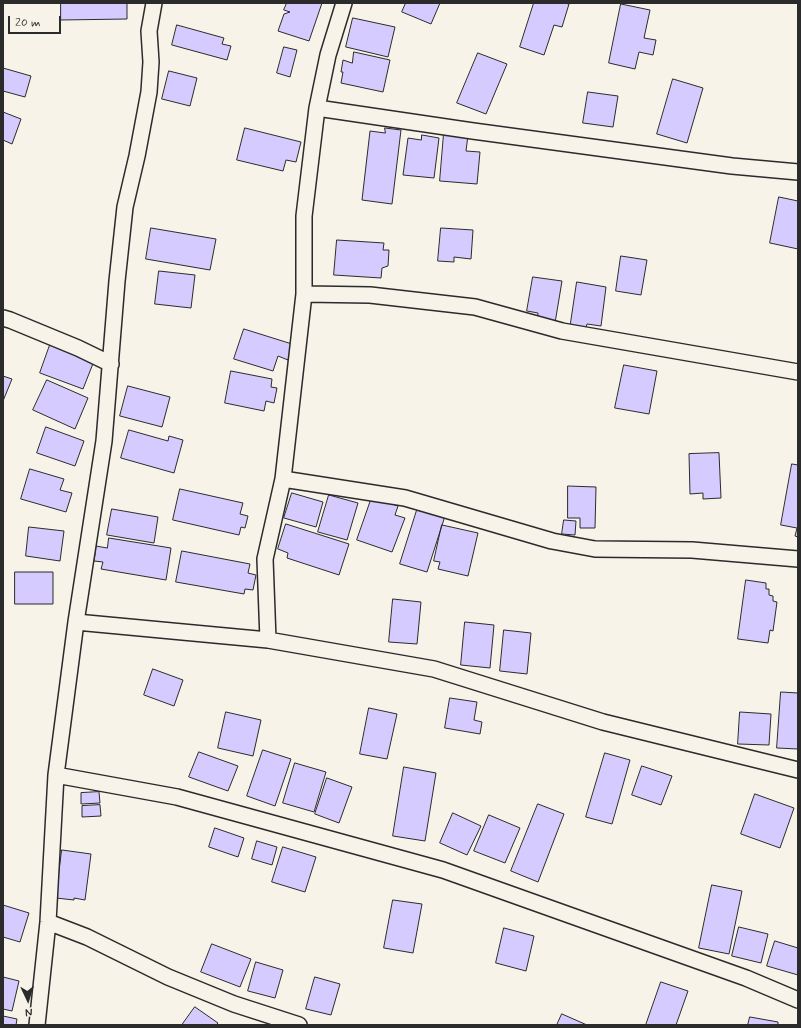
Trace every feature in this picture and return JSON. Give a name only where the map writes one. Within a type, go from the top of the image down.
[{"type":"street","points":[[36,1025],[48,922],[56,775],[76,622],[104,441],[125,207],[137,156],[149,92],[149,31],[154,3]]},
{"type":"street","points":[[268,640],[265,559],[283,479],[304,294],[304,216],[317,108],[328,55],[344,3]]},
{"type":"street","points":[[317,108],[732,166],[798,172]]},
{"type":"street","points":[[304,294],[370,295],[475,308],[562,331],[798,372]]},
{"type":"street","points":[[3,318],[78,348],[111,364]]},
{"type":"street","points":[[283,479],[405,498],[552,541],[595,549],[692,550],[798,559]]},
{"type":"street","points":[[76,622],[268,640],[434,669],[604,722],[798,770]]},
{"type":"street","points":[[56,775],[177,797],[443,870],[746,978],[798,1000]]},
{"type":"street","points":[[48,922],[88,937],[168,977],[226,1001],[299,1025]]},
{"type":"building","points":[[61,3],[127,3],[127,19],[61,20]]},
{"type":"building","points":[[287,3],[322,3],[309,41],[278,31],[284,14],[290,12],[284,10]]},
{"type":"building","points":[[406,3],[440,3],[431,24],[402,12]]},
{"type":"building","points":[[534,3],[569,4],[562,27],[554,25],[544,55],[520,47]]},
{"type":"building","points":[[621,4],[650,10],[644,38],[656,40],[653,55],[639,52],[635,69],[609,63]]},
{"type":"building","points":[[353,18],[395,27],[388,57],[346,47]]},
{"type":"building","points":[[177,25],[224,38],[222,44],[231,46],[227,60],[172,45]]},
{"type":"building","points":[[284,47],[297,50],[290,77],[277,73]]},
{"type":"building","points":[[354,52],[390,60],[383,92],[341,83],[343,60],[352,63]]},
{"type":"building","points":[[478,53],[507,64],[486,114],[457,103]]},
{"type":"building","points":[[3,68],[31,76],[25,97],[3,91]]},
{"type":"building","points":[[169,71],[197,78],[190,106],[162,99]]},
{"type":"building","points":[[673,79],[703,88],[687,143],[657,134]]},
{"type":"building","points":[[588,92],[618,96],[613,127],[583,123]]},
{"type":"building","points":[[3,112],[21,119],[12,144],[3,140]]},
{"type":"building","points":[[245,128],[301,142],[296,162],[286,160],[283,171],[237,160]]},
{"type":"building","points":[[385,128],[401,130],[392,204],[362,200],[370,131],[385,133]]},
{"type":"building","points":[[444,133],[468,135],[466,151],[480,152],[477,184],[440,181]]},
{"type":"building","points":[[422,135],[439,138],[434,178],[403,175],[408,138],[421,140]]},
{"type":"building","points":[[779,197],[798,201],[798,249],[770,243]]},
{"type":"building","points":[[151,228],[216,239],[210,270],[146,259]]},
{"type":"building","points":[[441,228],[473,230],[471,259],[454,257],[454,262],[438,261]]},
{"type":"building","points":[[337,240],[384,243],[383,250],[389,250],[388,266],[382,268],[381,278],[334,275]]},
{"type":"building","points":[[621,256],[647,260],[641,295],[616,291]]},
{"type":"building","points":[[159,271],[195,275],[191,308],[155,304]]},
{"type":"building","points":[[533,277],[562,281],[555,323],[537,321],[538,313],[527,311]]},
{"type":"building","points":[[577,282],[606,287],[601,326],[587,324],[585,331],[570,329]]},
{"type":"building","points":[[244,329],[292,344],[288,360],[278,356],[273,371],[234,359]]},
{"type":"building","points":[[50,345],[94,361],[83,389],[40,373]]},
{"type":"building","points":[[624,365],[657,371],[649,414],[615,408]]},
{"type":"building","points":[[231,371],[272,379],[271,387],[277,388],[274,403],[266,401],[264,411],[225,403]]},
{"type":"building","points":[[3,376],[12,379],[3,401]]},
{"type":"building","points":[[47,380],[88,398],[75,429],[33,410]]},
{"type":"building","points":[[128,386],[170,397],[162,427],[120,416]]},
{"type":"building","points":[[46,427],[84,441],[75,466],[37,453]]},
{"type":"building","points":[[129,430],[168,441],[169,436],[183,440],[174,473],[121,458]]},
{"type":"building","points":[[719,453],[721,498],[703,499],[703,493],[690,494],[689,454]]},
{"type":"building","points":[[792,464],[798,465],[798,537],[795,536],[797,528],[781,525]]},
{"type":"building","points":[[30,469],[64,479],[60,490],[72,493],[66,512],[21,499]]},
{"type":"building","points":[[568,486],[596,487],[595,528],[580,528],[580,518],[568,518]]},
{"type":"building","points":[[180,489],[243,503],[240,514],[248,516],[245,528],[241,527],[239,535],[173,520]]},
{"type":"building","points":[[292,493],[323,502],[316,527],[284,518]]},
{"type":"building","points":[[329,495],[358,503],[347,540],[318,532]]},
{"type":"building","points":[[372,497],[398,506],[395,515],[405,518],[392,552],[357,540]]},
{"type":"building","points":[[418,507],[445,516],[427,572],[400,564]]},
{"type":"building","points":[[112,509],[158,517],[154,543],[107,535]]},
{"type":"building","points":[[564,520],[576,521],[575,535],[562,534]]},
{"type":"building","points":[[286,524],[349,544],[339,575],[287,558],[288,553],[278,549]]},
{"type":"building","points":[[442,525],[478,533],[468,576],[438,569],[440,562],[434,561]]},
{"type":"building","points":[[29,527],[64,531],[60,561],[26,556]]},
{"type":"building","points":[[109,538],[171,548],[166,580],[101,569],[103,562],[94,561],[96,546],[107,548]]},
{"type":"building","points":[[182,551],[250,564],[248,573],[256,575],[253,590],[245,589],[244,594],[176,582]]},
{"type":"building","points":[[15,572],[53,572],[53,604],[15,604]]},
{"type":"building","points":[[746,580],[766,583],[766,589],[769,589],[769,595],[773,596],[773,601],[777,602],[773,631],[770,630],[768,643],[738,639]]},
{"type":"building","points":[[393,599],[421,602],[417,644],[389,642]]},
{"type":"building","points":[[465,622],[494,625],[490,668],[461,665]]},
{"type":"building","points":[[504,630],[531,633],[527,674],[500,671]]},
{"type":"building","points":[[153,669],[183,680],[174,706],[144,695]]},
{"type":"building","points":[[781,692],[798,693],[798,749],[777,748]]},
{"type":"building","points":[[450,698],[477,702],[474,720],[482,722],[480,734],[445,728]]},
{"type":"building","points":[[369,708],[397,714],[387,759],[360,754]]},
{"type":"building","points":[[226,712],[261,720],[253,756],[218,748]]},
{"type":"building","points":[[740,712],[771,714],[769,745],[738,744]]},
{"type":"building","points":[[263,750],[291,759],[275,806],[247,796]]},
{"type":"building","points":[[199,752],[238,766],[228,791],[189,777]]},
{"type":"building","points":[[605,753],[630,760],[612,824],[586,817]]},
{"type":"building","points":[[295,763],[326,772],[314,812],[283,803]]},
{"type":"building","points":[[642,766],[672,776],[661,805],[632,795]]},
{"type":"building","points":[[404,767],[436,773],[425,841],[393,836]]},
{"type":"building","points":[[327,778],[352,787],[339,823],[315,814]]},
{"type":"building","points":[[99,792],[100,803],[81,804],[81,793]]},
{"type":"building","points":[[755,794],[794,808],[780,848],[741,834]]},
{"type":"building","points":[[538,804],[564,814],[538,882],[511,871]]},
{"type":"building","points":[[100,805],[101,816],[82,817],[82,806]]},
{"type":"building","points":[[453,813],[481,826],[467,855],[440,843]]},
{"type":"building","points":[[489,815],[520,828],[505,863],[474,851]]},
{"type":"building","points":[[215,828],[244,838],[238,857],[209,847]]},
{"type":"building","points":[[257,841],[277,847],[272,865],[252,859]]},
{"type":"building","points":[[283,847],[316,857],[305,892],[272,882]]},
{"type":"building","points":[[62,850],[91,854],[85,900],[74,898],[74,900],[56,898]]},
{"type":"building","points":[[712,885],[742,891],[729,954],[699,948]]},
{"type":"building","points":[[393,900],[422,904],[413,953],[384,948]]},
{"type":"building","points":[[3,905],[29,913],[20,942],[3,937]]},
{"type":"building","points":[[739,927],[768,934],[761,963],[732,956]]},
{"type":"building","points":[[504,928],[534,936],[526,971],[496,963]]},
{"type":"building","points":[[775,941],[798,948],[798,975],[767,966]]},
{"type":"building","points":[[212,944],[251,959],[240,987],[201,972]]},
{"type":"building","points":[[256,962],[283,970],[275,998],[248,991]]},
{"type":"building","points":[[3,977],[19,981],[12,1011],[3,1009]]},
{"type":"building","points":[[315,977],[340,984],[331,1015],[306,1009]]},
{"type":"building","points":[[661,982],[688,991],[676,1025],[646,1025]]},
{"type":"building","points":[[195,1007],[218,1023],[216,1025],[182,1025]]},
{"type":"building","points":[[562,1014],[587,1025],[557,1025]]},
{"type":"building","points":[[3,1016],[17,1019],[16,1025],[3,1025]]},
{"type":"building","points":[[750,1017],[778,1022],[778,1025],[748,1025]]}]
